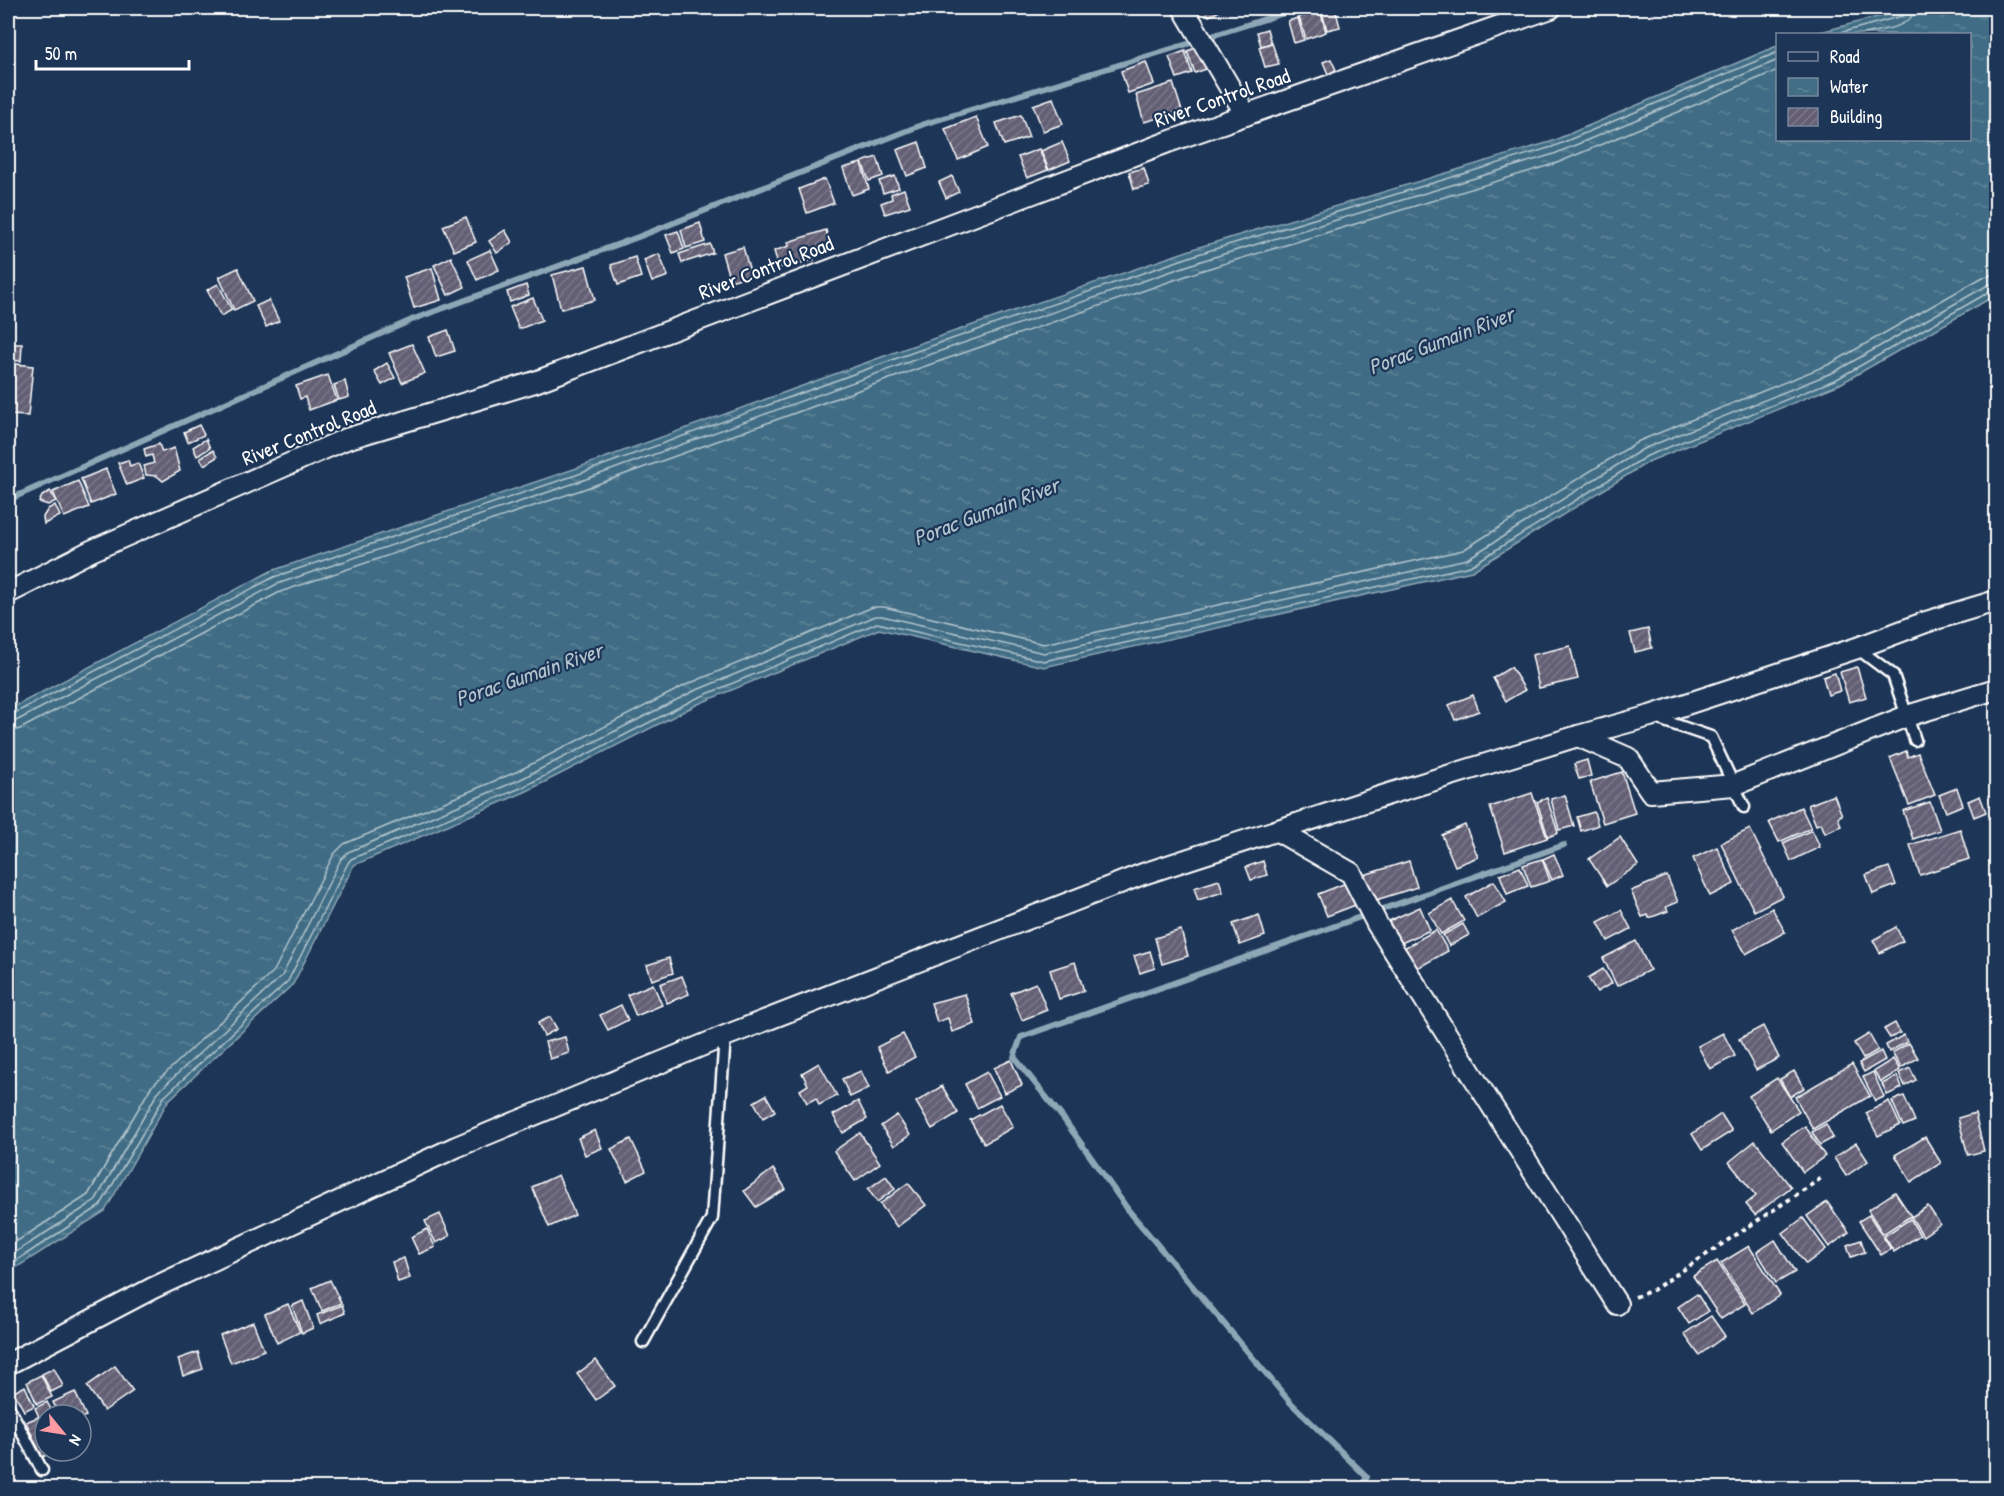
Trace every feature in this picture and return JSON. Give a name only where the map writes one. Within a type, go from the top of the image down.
[{"type":"street","points":[[1183,8],[1246,115]]},
{"type":"street","name":"River Control Road","points":[[8,593],[91,551],[346,439],[535,382],[1168,141],[1551,8]]},
{"type":"street","points":[[8,1364],[153,1288],[456,1148],[725,1036],[1143,874],[1578,736],[1650,716],[1857,648],[1926,622],[1996,602]]},
{"type":"street","points":[[1578,736],[1628,758],[1651,792],[1734,785],[1907,717],[1996,689]]},
{"type":"street","points":[[1278,831],[1351,873],[1377,924],[1617,1304]]},
{"type":"lane","points":[[1857,648],[1893,675],[1915,740]]},
{"type":"lane","points":[[1650,716],[1711,737],[1744,807]]},
{"type":"lane","points":[[643,1342],[712,1218],[725,1036]]},
{"type":"lane","points":[[8,1406],[42,1470]]},
{"type":"path","points":[[1617,1304],[1653,1290],[1823,1177]]},
{"type":"water","name":"Porac Gumain River","points":[[1911,8],[1996,8],[1996,295],[1840,384],[1650,461],[1472,571],[1044,667],[879,629],[698,704],[525,792],[354,865],[293,984],[168,1101],[105,1211],[8,1273],[8,710],[271,571],[574,469],[912,346],[1196,248],[1550,142],[1776,46],[1776,141],[1971,141],[1971,33],[1817,33]]},
{"type":"building","points":[[1204,8],[1226,8],[1209,16]]},
{"type":"building","points":[[1335,8],[1340,27],[1327,30],[1321,9]]},
{"type":"building","points":[[1320,10],[1326,32],[1306,39],[1299,17]]},
{"type":"building","points":[[1298,18],[1304,40],[1294,43],[1288,21]]},
{"type":"building","points":[[1267,29],[1271,43],[1261,46],[1257,32]]},
{"type":"building","points":[[1272,43],[1279,64],[1265,67],[1259,47]]},
{"type":"building","points":[[1199,47],[1206,69],[1195,73],[1187,51]]},
{"type":"building","points":[[1185,51],[1192,73],[1177,78],[1169,57]]},
{"type":"building","points":[[1331,59],[1336,70],[1328,74],[1323,62]]},
{"type":"building","points":[[1146,62],[1154,84],[1128,93],[1121,71]]},
{"type":"building","points":[[1173,83],[1182,111],[1144,122],[1136,95]]},
{"type":"building","points":[[1053,98],[1063,124],[1043,131],[1033,105]]},
{"type":"building","points":[[1021,115],[1029,137],[1004,145],[996,123]]},
{"type":"building","points":[[976,117],[988,147],[958,160],[945,129]]},
{"type":"building","points":[[919,142],[927,168],[907,176],[897,150]]},
{"type":"building","points":[[1062,142],[1070,161],[1049,170],[1041,151]]},
{"type":"building","points":[[1039,149],[1048,170],[1027,178],[1018,157]]},
{"type":"building","points":[[877,157],[883,176],[869,181],[862,162]]},
{"type":"building","points":[[861,163],[869,189],[852,195],[843,168]]},
{"type":"building","points":[[1144,168],[1149,185],[1134,189],[1129,172]]},
{"type":"building","points":[[895,176],[899,188],[883,193],[879,181]]},
{"type":"building","points":[[952,176],[959,192],[946,198],[939,182]]},
{"type":"building","points":[[825,179],[834,203],[807,213],[799,189]]},
{"type":"building","points":[[904,189],[910,206],[885,214],[881,203],[892,199],[891,194]]},
{"type":"building","points":[[466,217],[476,242],[454,251],[443,226]]},
{"type":"building","points":[[700,223],[705,242],[686,248],[681,230]]},
{"type":"building","points":[[505,230],[512,242],[497,253],[489,241]]},
{"type":"building","points":[[826,230],[830,245],[811,251],[814,260],[779,268],[774,251],[789,246],[788,242]]},
{"type":"building","points":[[678,231],[684,249],[673,253],[666,235]]},
{"type":"building","points":[[710,244],[713,253],[682,263],[679,254]]},
{"type":"building","points":[[743,247],[751,275],[730,281],[722,253]]},
{"type":"building","points":[[490,250],[499,270],[477,280],[468,260]]},
{"type":"building","points":[[659,254],[668,276],[652,282],[644,260]]},
{"type":"building","points":[[451,257],[465,287],[448,295],[434,265]]},
{"type":"building","points":[[635,257],[641,277],[618,285],[611,265]]},
{"type":"building","points":[[586,266],[595,300],[561,309],[552,275]]},
{"type":"building","points":[[238,268],[253,301],[234,310],[219,277]]},
{"type":"building","points":[[432,268],[441,300],[414,308],[404,277]]},
{"type":"building","points":[[218,284],[232,310],[221,316],[207,290]]},
{"type":"building","points":[[526,285],[529,295],[510,302],[507,292]]},
{"type":"building","points":[[533,298],[542,320],[519,329],[510,307]]},
{"type":"building","points":[[269,300],[279,321],[266,327],[256,306]]},
{"type":"building","points":[[448,330],[455,351],[436,357],[429,337]]},
{"type":"building","points":[[8,344],[22,344],[21,361],[8,360]]},
{"type":"building","points":[[412,344],[425,373],[402,383],[389,353]]},
{"type":"building","points":[[8,363],[33,366],[28,416],[8,415]]},
{"type":"building","points":[[387,363],[395,378],[382,385],[374,371]]},
{"type":"building","points":[[328,375],[337,400],[309,410],[305,397],[300,399],[296,386]]},
{"type":"building","points":[[345,381],[349,397],[339,400],[334,385]]},
{"type":"building","points":[[199,425],[204,435],[188,442],[184,432]]},
{"type":"building","points":[[206,439],[210,448],[197,456],[193,447]]},
{"type":"building","points":[[159,444],[162,452],[174,448],[180,471],[163,481],[157,476],[146,475],[144,466],[154,463],[152,455],[146,457],[144,449]]},
{"type":"building","points":[[213,450],[217,457],[204,465],[200,458]]},
{"type":"building","points":[[128,460],[130,466],[138,463],[144,478],[127,485],[118,463]]},
{"type":"building","points":[[106,469],[116,494],[91,504],[81,479]]},
{"type":"building","points":[[78,481],[89,507],[64,517],[53,492]]},
{"type":"building","points":[[50,491],[56,501],[48,505],[39,502],[42,496]]},
{"type":"building","points":[[55,505],[60,516],[44,524],[43,517],[48,509]]},
{"type":"building","points":[[1648,629],[1652,648],[1635,652],[1630,633]]},
{"type":"building","points":[[1570,646],[1578,679],[1539,688],[1532,655]]},
{"type":"building","points":[[1511,667],[1525,690],[1506,701],[1493,678]]},
{"type":"building","points":[[1857,667],[1866,697],[1849,702],[1840,672]]},
{"type":"building","points":[[1835,673],[1840,691],[1828,695],[1823,677]]},
{"type":"building","points":[[1473,695],[1479,711],[1455,720],[1449,705]]},
{"type":"building","points":[[1906,751],[1908,757],[1918,753],[1935,795],[1909,805],[1890,758]]},
{"type":"building","points":[[1587,760],[1591,776],[1579,779],[1574,764]]},
{"type":"building","points":[[1622,772],[1635,813],[1603,823],[1590,782]]},
{"type":"building","points":[[1957,788],[1963,805],[1946,812],[1939,795]]},
{"type":"building","points":[[1532,793],[1547,838],[1505,852],[1490,807]]},
{"type":"building","points":[[1565,795],[1574,826],[1559,830],[1551,799]]},
{"type":"building","points":[[1834,795],[1842,815],[1838,817],[1841,826],[1825,833],[1821,823],[1816,825],[1808,805]]},
{"type":"building","points":[[1980,796],[1986,812],[1974,817],[1968,801]]},
{"type":"building","points":[[1547,798],[1558,833],[1548,837],[1537,802]]},
{"type":"building","points":[[1930,802],[1940,830],[1913,839],[1903,811]]},
{"type":"building","points":[[1801,807],[1811,828],[1779,842],[1769,822]]},
{"type":"building","points":[[1594,812],[1598,825],[1581,831],[1577,817]]},
{"type":"building","points":[[1465,825],[1478,857],[1455,866],[1442,835]]},
{"type":"building","points":[[1750,829],[1783,896],[1754,911],[1721,843]]},
{"type":"building","points":[[1960,829],[1969,859],[1920,875],[1910,845]]},
{"type":"building","points":[[1812,830],[1820,847],[1791,861],[1783,843]]},
{"type":"building","points":[[1620,837],[1638,865],[1607,886],[1589,859]]},
{"type":"building","points":[[1717,847],[1734,884],[1710,896],[1693,858]]},
{"type":"building","points":[[1554,854],[1563,875],[1552,880],[1543,859]]},
{"type":"building","points":[[1542,859],[1550,881],[1531,887],[1523,865]]},
{"type":"building","points":[[1263,861],[1267,875],[1251,880],[1246,867]]},
{"type":"building","points":[[1409,861],[1417,887],[1373,901],[1364,875]]},
{"type":"building","points":[[1520,867],[1528,886],[1507,894],[1500,875]]},
{"type":"building","points":[[1889,867],[1896,885],[1873,894],[1866,875]]},
{"type":"building","points":[[1667,876],[1678,902],[1666,907],[1668,911],[1649,918],[1648,915],[1642,917],[1631,891]]},
{"type":"building","points":[[1219,880],[1223,892],[1198,900],[1194,888]]},
{"type":"building","points":[[1494,881],[1506,902],[1477,918],[1466,897]]},
{"type":"building","points":[[1349,882],[1358,904],[1327,916],[1318,894]]},
{"type":"building","points":[[1452,900],[1464,921],[1441,934],[1429,913]]},
{"type":"building","points":[[1420,907],[1430,930],[1399,944],[1389,921]]},
{"type":"building","points":[[1772,908],[1785,932],[1746,954],[1732,930]]},
{"type":"building","points":[[1621,910],[1631,929],[1608,941],[1598,922]]},
{"type":"building","points":[[1259,915],[1265,936],[1240,945],[1233,924]]},
{"type":"building","points":[[1463,924],[1469,935],[1449,946],[1443,935]]},
{"type":"building","points":[[1896,927],[1903,941],[1880,953],[1873,940]]},
{"type":"building","points":[[1181,930],[1188,956],[1162,964],[1155,938]]},
{"type":"building","points":[[1436,930],[1448,951],[1414,970],[1402,949]]},
{"type":"building","points":[[1636,941],[1650,970],[1617,986],[1603,958]]},
{"type":"building","points":[[1150,951],[1155,968],[1140,973],[1134,956]]},
{"type":"building","points":[[669,958],[673,973],[652,980],[647,965]]},
{"type":"building","points":[[1075,962],[1084,991],[1059,999],[1050,970]]},
{"type":"building","points":[[1603,969],[1612,983],[1597,992],[1588,978]]},
{"type":"building","points":[[682,976],[689,994],[667,1003],[660,984]]},
{"type":"building","points":[[1036,983],[1047,1010],[1022,1020],[1011,993]]},
{"type":"building","points":[[653,984],[662,1005],[636,1016],[627,995]]},
{"type":"building","points":[[965,994],[975,1024],[952,1032],[948,1018],[937,1022],[931,1003]]},
{"type":"building","points":[[621,1005],[628,1020],[608,1030],[600,1015]]},
{"type":"building","points":[[550,1017],[557,1029],[544,1036],[538,1023]]},
{"type":"building","points":[[1895,1023],[1900,1033],[1890,1038],[1884,1029]]},
{"type":"building","points":[[1763,1026],[1779,1058],[1756,1070],[1739,1039]]},
{"type":"building","points":[[1723,1033],[1735,1056],[1710,1069],[1698,1046]]},
{"type":"building","points":[[903,1034],[915,1057],[889,1071],[877,1047]]},
{"type":"building","points":[[1869,1034],[1878,1050],[1863,1059],[1854,1043]]},
{"type":"building","points":[[1904,1035],[1907,1042],[1889,1052],[1886,1045]]},
{"type":"building","points":[[565,1037],[569,1053],[550,1059],[545,1042]]},
{"type":"building","points":[[1909,1043],[1918,1058],[1901,1068],[1892,1053]]},
{"type":"building","points":[[1881,1051],[1885,1060],[1864,1072],[1859,1063]]},
{"type":"building","points":[[1893,1059],[1900,1070],[1881,1082],[1874,1071]]},
{"type":"building","points":[[1011,1060],[1022,1085],[1005,1093],[994,1068]]},
{"type":"building","points":[[819,1063],[837,1096],[819,1105],[816,1098],[807,1103],[800,1090],[808,1085],[802,1073]]},
{"type":"building","points":[[1852,1064],[1870,1096],[1813,1129],[1795,1097]]},
{"type":"building","points":[[1910,1068],[1916,1080],[1905,1086],[1899,1073]]},
{"type":"building","points":[[861,1071],[869,1088],[850,1097],[842,1079]]},
{"type":"building","points":[[1794,1071],[1804,1088],[1790,1097],[1780,1079]]},
{"type":"building","points":[[987,1072],[1000,1096],[977,1108],[965,1084]]},
{"type":"building","points":[[1873,1072],[1884,1097],[1875,1101],[1863,1077]]},
{"type":"building","points":[[1897,1076],[1902,1088],[1887,1095],[1882,1084]]},
{"type":"building","points":[[1777,1078],[1799,1111],[1771,1130],[1749,1096]]},
{"type":"building","points":[[942,1086],[958,1113],[932,1129],[916,1102]]},
{"type":"building","points":[[766,1095],[775,1111],[763,1118],[754,1102]]},
{"type":"building","points":[[1904,1096],[1915,1121],[1903,1126],[1892,1101]]},
{"type":"building","points":[[858,1101],[867,1119],[843,1133],[833,1115]]},
{"type":"building","points":[[1889,1101],[1900,1125],[1878,1136],[1866,1113]]},
{"type":"building","points":[[1000,1104],[1013,1127],[984,1144],[970,1120]]},
{"type":"building","points":[[1975,1113],[1984,1151],[1968,1155],[1958,1118]]},
{"type":"building","points":[[1721,1114],[1732,1131],[1702,1150],[1692,1134]]},
{"type":"building","points":[[897,1115],[910,1135],[894,1146],[881,1126]]},
{"type":"building","points":[[1826,1124],[1833,1138],[1820,1145],[1812,1132]]},
{"type":"building","points":[[1805,1126],[1825,1156],[1803,1172],[1782,1142]]},
{"type":"building","points":[[595,1130],[602,1148],[585,1155],[578,1138]]},
{"type":"building","points":[[860,1133],[880,1163],[855,1181],[834,1151]]},
{"type":"building","points":[[1925,1137],[1941,1163],[1911,1182],[1895,1155]]},
{"type":"building","points":[[631,1139],[646,1171],[627,1181],[611,1149]]},
{"type":"building","points":[[1755,1141],[1791,1187],[1755,1215],[1746,1204],[1756,1196],[1729,1162]]},
{"type":"building","points":[[1856,1143],[1868,1161],[1846,1176],[1834,1158]]},
{"type":"building","points":[[773,1169],[786,1189],[756,1207],[744,1191]]},
{"type":"building","points":[[558,1175],[575,1215],[549,1227],[532,1187]]},
{"type":"building","points":[[886,1176],[895,1189],[877,1202],[868,1189]]},
{"type":"building","points":[[908,1183],[926,1205],[897,1227],[880,1204]]},
{"type":"building","points":[[1895,1192],[1911,1216],[1883,1234],[1868,1210]]},
{"type":"building","points":[[1827,1202],[1849,1232],[1829,1247],[1807,1216]]},
{"type":"building","points":[[1928,1206],[1940,1224],[1923,1236],[1911,1217]]},
{"type":"building","points":[[440,1214],[450,1236],[436,1243],[425,1221]]},
{"type":"building","points":[[1869,1215],[1891,1249],[1881,1255],[1859,1221]]},
{"type":"building","points":[[1803,1218],[1826,1249],[1806,1264],[1783,1233]]},
{"type":"building","points":[[1910,1219],[1920,1235],[1894,1252],[1884,1236]]},
{"type":"building","points":[[427,1229],[435,1247],[419,1254],[411,1237]]},
{"type":"building","points":[[1775,1240],[1795,1272],[1776,1283],[1757,1252]]},
{"type":"building","points":[[1861,1240],[1865,1252],[1851,1257],[1847,1245]]},
{"type":"building","points":[[1749,1246],[1780,1295],[1753,1313],[1721,1263]]},
{"type":"building","points":[[404,1258],[410,1278],[398,1282],[392,1262]]},
{"type":"building","points":[[1717,1261],[1745,1304],[1721,1319],[1693,1276]]},
{"type":"building","points":[[330,1280],[341,1303],[322,1311],[312,1288]]},
{"type":"building","points":[[1697,1294],[1708,1311],[1689,1324],[1678,1307]]},
{"type":"building","points":[[303,1301],[313,1328],[302,1333],[292,1306]]},
{"type":"building","points":[[288,1304],[300,1332],[277,1343],[265,1314]]},
{"type":"building","points":[[342,1305],[345,1313],[320,1324],[317,1315]]},
{"type":"building","points":[[1711,1316],[1725,1336],[1699,1355],[1684,1334]]},
{"type":"building","points":[[253,1322],[264,1350],[231,1363],[220,1335]]},
{"type":"building","points":[[198,1352],[203,1369],[183,1376],[178,1359]]},
{"type":"building","points":[[596,1360],[615,1386],[596,1400],[577,1374]]},
{"type":"building","points":[[115,1366],[133,1391],[104,1411],[87,1386]]},
{"type":"building","points":[[54,1368],[63,1386],[51,1392],[42,1374]]},
{"type":"building","points":[[41,1375],[52,1397],[37,1403],[27,1382]]},
{"type":"building","points":[[25,1386],[33,1406],[24,1411],[14,1392]]},
{"type":"building","points":[[75,1392],[80,1403],[53,1403]]},
{"type":"building","points":[[33,1419],[33,1437],[26,1422]]},
{"type":"waterway","points":[[1208,37],[1300,8]]},
{"type":"waterway","points":[[8,500],[414,319],[638,237],[924,124],[1191,43]]},
{"type":"waterway","points":[[1360,1488],[1367,1477],[1290,1402],[1129,1211],[1063,1118],[1014,1057],[1021,1037],[1564,845]]}]
